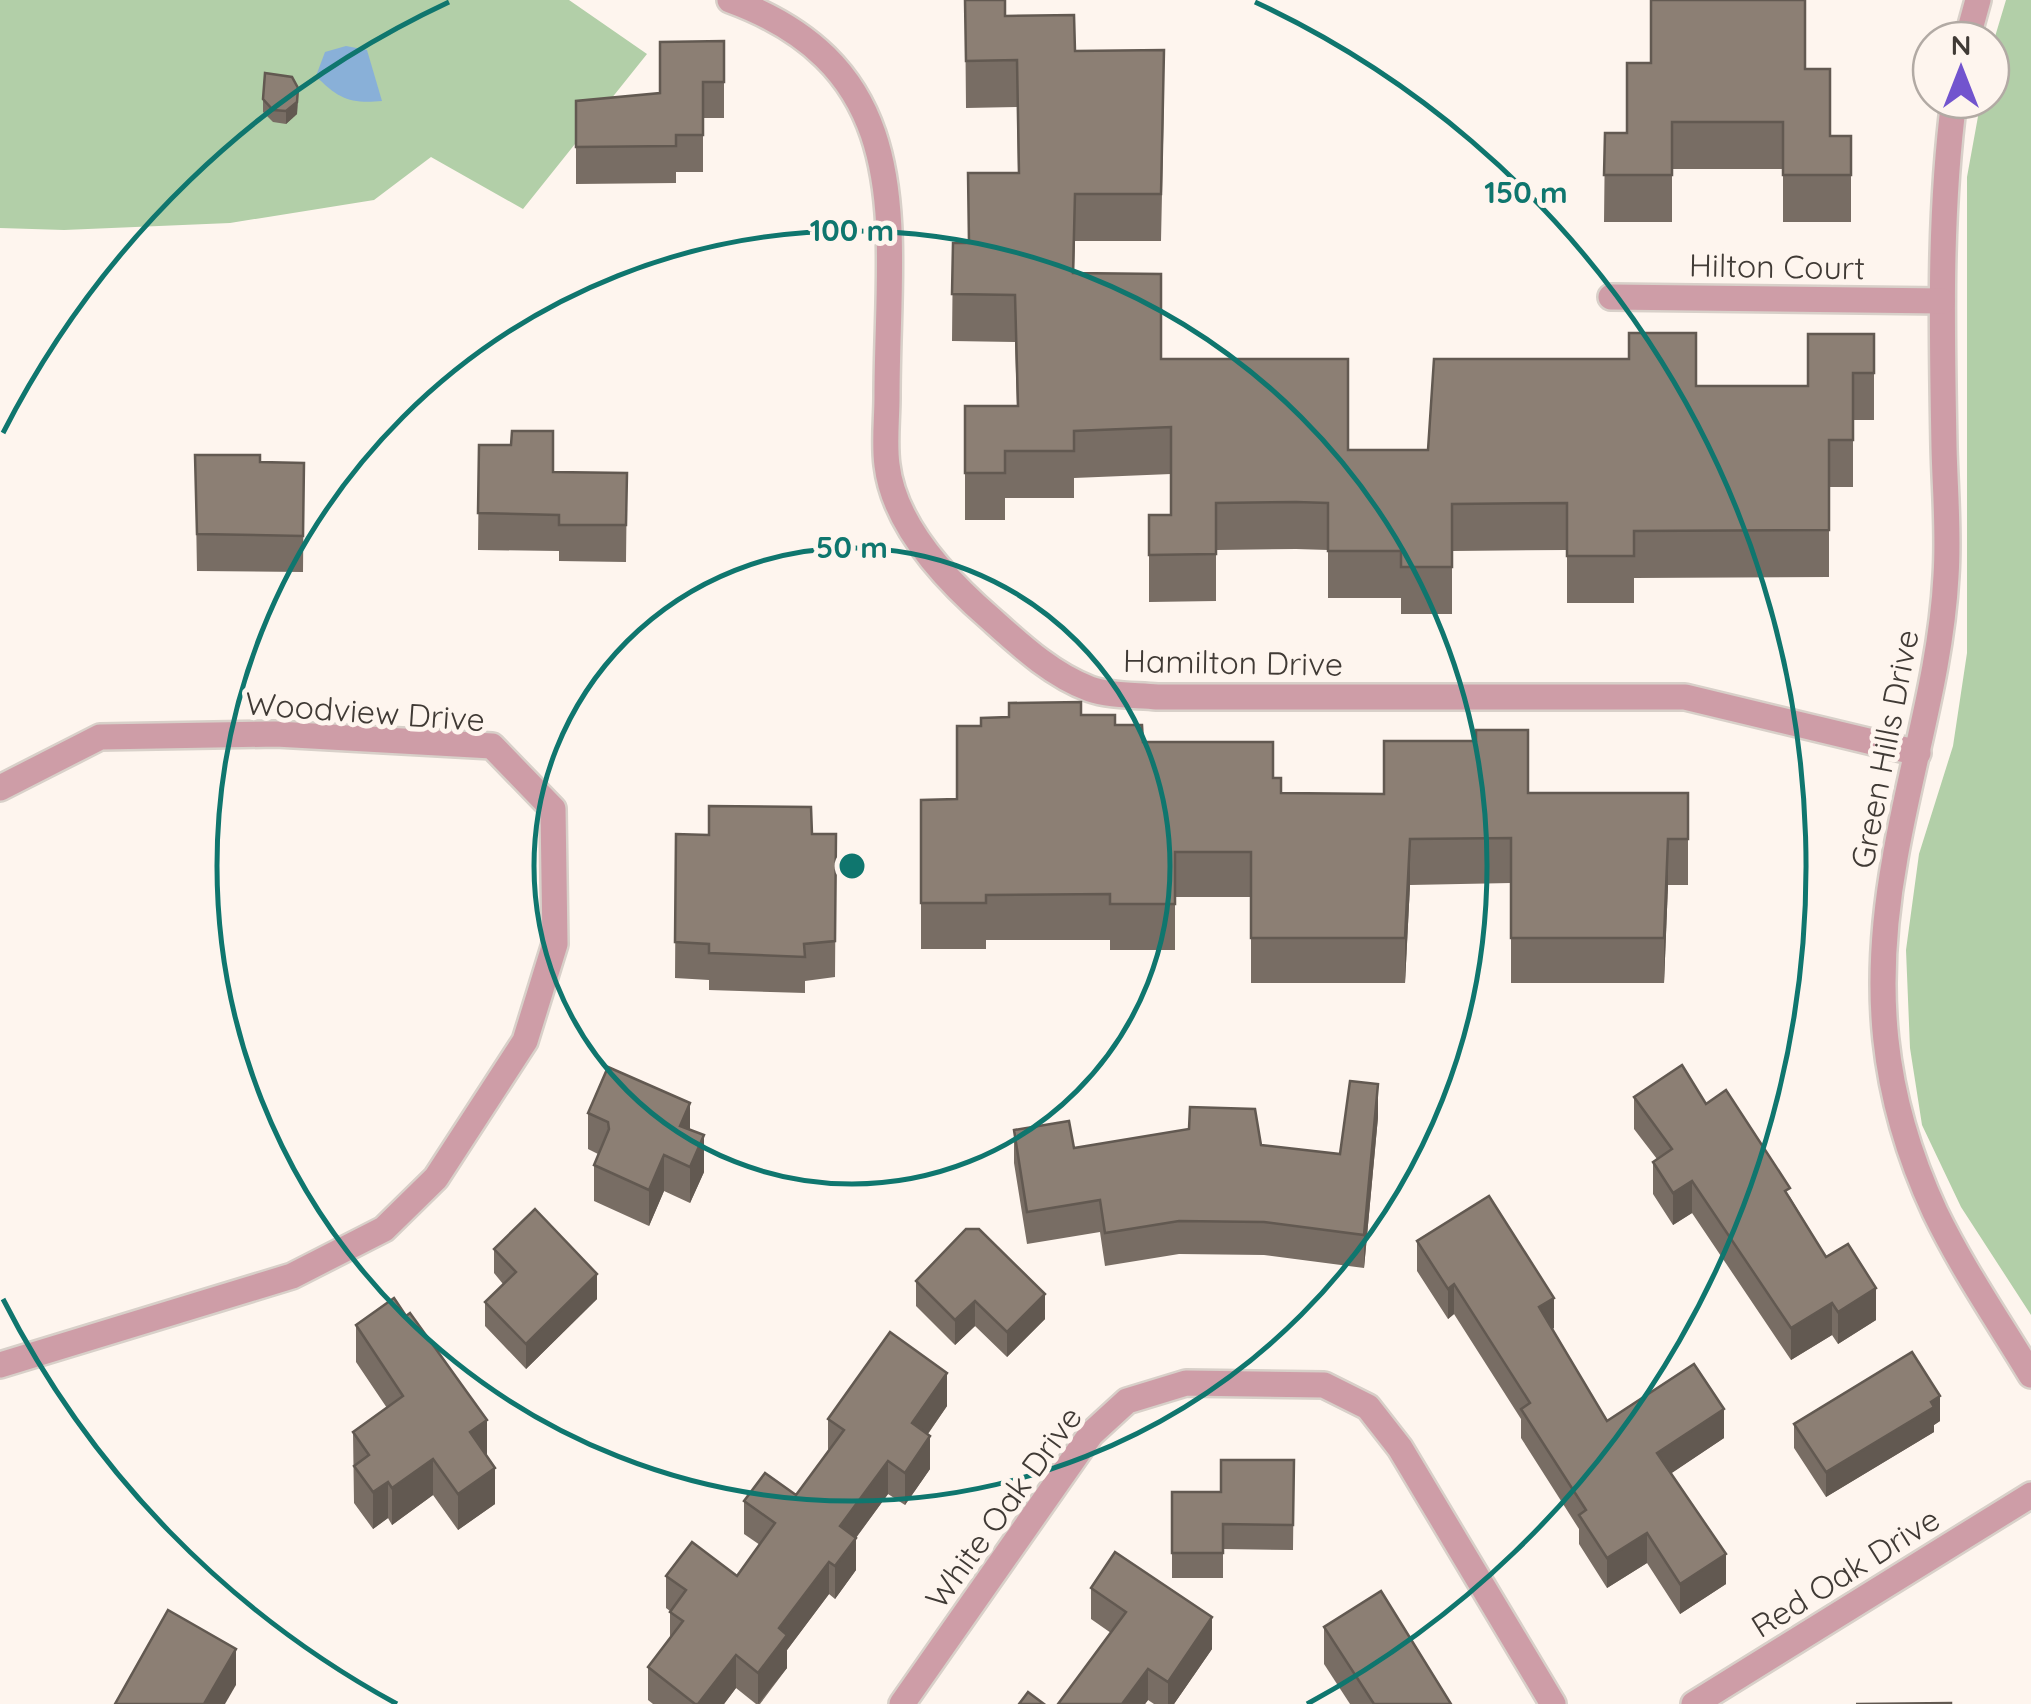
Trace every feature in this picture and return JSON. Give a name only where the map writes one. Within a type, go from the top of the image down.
[{"type":"street","name":"Hamilton Drive","points":[[730,0],[765,13],[816,44],[851,88],[878,138],[887,188],[887,468],[907,522],[942,574],[1033,656],[1090,689],[1157,697],[1686,697],[1918,753]]},
{"type":"street","name":"Green Hills Drive","points":[[1952,120],[1946,165],[1942,301],[1946,574],[1938,661],[1895,856],[1880,958],[1884,1038],[1901,1128],[1936,1214],[2031,1375]]},
{"type":"street","name":"Hilton Court","points":[[1611,297],[1942,301]]},
{"type":"street","name":"Woodview Drive","points":[[0,788],[100,736],[276,734],[492,746],[552,808],[555,944],[525,1040],[436,1178],[384,1229],[292,1276],[0,1364]]},
{"type":"street","name":"White Oak Drive","points":[[902,1704],[1092,1434],[1127,1401],[1186,1383],[1324,1385],[1368,1407],[1400,1448],[1553,1704]]},
{"type":"street","name":"Red Oak Drive","points":[[1694,1704],[2031,1495]]},
{"type":"green space","points":[[0,0],[569,0],[647,54],[523,209],[431,157],[374,200],[230,223],[64,230],[0,228]]},
{"type":"green space","points":[[2006,0],[2031,0],[2031,1315],[1961,1207],[1922,1125],[1910,1048],[1906,950],[1919,854],[1953,746],[1967,653],[1967,177],[1977,120],[2011,120],[2011,20],[2000,20]]},
{"type":"water","points":[[346,46],[367,50],[382,101],[346,98],[316,76],[325,52]]},
{"type":"building","points":[[965,0],[1005,0],[1005,16],[1074,15],[1075,51],[1164,50],[1161,194],[1075,194],[1073,273],[1161,274],[1161,359],[1348,359],[1348,450],[1428,450],[1434,359],[1629,359],[1629,333],[1696,333],[1696,386],[1808,386],[1808,334],[1874,334],[1874,373],[1853,373],[1853,440],[1829,440],[1829,530],[1634,531],[1634,556],[1567,556],[1567,503],[1452,504],[1452,567],[1401,567],[1401,551],[1328,551],[1328,503],[1216,503],[1216,554],[1149,555],[1149,515],[1171,515],[1171,427],[1074,431],[1074,451],[1005,451],[1005,473],[965,473],[965,406],[1018,406],[1015,295],[952,294],[953,243],[969,243],[968,173],[1019,173],[1017,60],[966,61]]},
{"type":"building","points":[[1651,0],[1805,0],[1805,69],[1830,69],[1830,136],[1851,136],[1851,175],[1783,175],[1783,122],[1672,122],[1672,175],[1604,175],[1605,133],[1627,133],[1627,63],[1651,63]]},
{"type":"building","points":[[724,41],[724,82],[703,82],[703,135],[676,135],[676,146],[576,147],[576,101],[660,93],[660,42]]},
{"type":"building","points":[[265,73],[292,77],[298,88],[297,102],[286,111],[273,110],[263,99]]},
{"type":"building","points":[[512,431],[553,431],[553,472],[627,473],[626,525],[559,525],[559,515],[478,513],[479,445],[511,445]]},
{"type":"building","points":[[195,455],[260,455],[260,462],[304,463],[303,536],[197,534]]},
{"type":"building","points":[[1081,702],[1081,715],[1115,715],[1115,725],[1142,725],[1143,742],[1273,742],[1273,778],[1281,778],[1281,793],[1384,794],[1384,741],[1476,741],[1476,730],[1528,730],[1528,793],[1688,793],[1688,839],[1668,839],[1664,938],[1511,938],[1511,838],[1410,839],[1405,938],[1251,938],[1251,852],[1175,852],[1175,904],[1110,904],[1110,894],[986,895],[986,903],[921,903],[921,800],[957,799],[957,726],[981,726],[981,718],[1009,717],[1009,703]]},
{"type":"building","points":[[709,806],[811,807],[812,834],[836,834],[835,941],[804,944],[805,957],[709,953],[709,944],[675,942],[676,834],[709,835]]},
{"type":"building","points":[[1682,1065],[1706,1104],[1726,1090],[1790,1188],[1785,1191],[1826,1257],[1848,1244],[1876,1288],[1838,1312],[1832,1303],[1791,1328],[1692,1181],[1673,1193],[1653,1162],[1672,1149],[1634,1097]]},
{"type":"building","points":[[608,1067],[690,1103],[680,1126],[704,1135],[690,1167],[664,1155],[649,1190],[594,1165],[609,1129],[608,1122],[588,1113]]},
{"type":"building","points":[[1350,1081],[1378,1084],[1364,1235],[1264,1222],[1179,1221],[1105,1233],[1100,1200],[1027,1212],[1014,1130],[1069,1121],[1074,1148],[1189,1129],[1190,1107],[1255,1109],[1261,1145],[1340,1154]]},
{"type":"building","points":[[1489,1196],[1554,1298],[1539,1307],[1607,1421],[1694,1364],[1724,1409],[1657,1453],[1726,1554],[1680,1584],[1647,1533],[1607,1558],[1579,1515],[1586,1510],[1521,1409],[1530,1403],[1454,1284],[1448,1289],[1417,1241]]},
{"type":"building","points":[[535,1209],[597,1274],[526,1344],[485,1302],[516,1272],[494,1249]]},
{"type":"building","points":[[966,1229],[979,1229],[1045,1294],[1007,1332],[975,1301],[955,1320],[916,1281]]},
{"type":"building","points":[[394,1298],[406,1316],[410,1313],[487,1420],[470,1432],[495,1468],[458,1494],[433,1459],[392,1488],[388,1482],[373,1492],[354,1466],[369,1455],[353,1432],[403,1396],[356,1325]]},
{"type":"building","points":[[890,1332],[947,1373],[912,1423],[930,1436],[905,1473],[888,1461],[840,1526],[856,1538],[835,1566],[829,1562],[779,1628],[787,1635],[758,1673],[736,1655],[695,1704],[648,1667],[683,1621],[670,1612],[686,1590],[666,1576],[692,1542],[737,1576],[775,1523],[744,1501],[765,1473],[796,1495],[844,1430],[828,1419]]},
{"type":"building","points":[[1912,1352],[1940,1396],[1931,1402],[1934,1407],[1826,1472],[1794,1424]]},
{"type":"building","points":[[1221,1460],[1294,1460],[1293,1525],[1223,1524],[1223,1553],[1172,1553],[1172,1492],[1221,1492]]},
{"type":"building","points":[[1115,1552],[1212,1617],[1168,1682],[1148,1669],[1122,1704],[1058,1704],[1126,1612],[1091,1588]]},
{"type":"building","points":[[1381,1591],[1451,1704],[1374,1704],[1324,1627]]},
{"type":"building","points":[[168,1610],[236,1649],[204,1704],[115,1704]]},
{"type":"building","points":[[1028,1692],[1044,1704],[1019,1704]]}]
